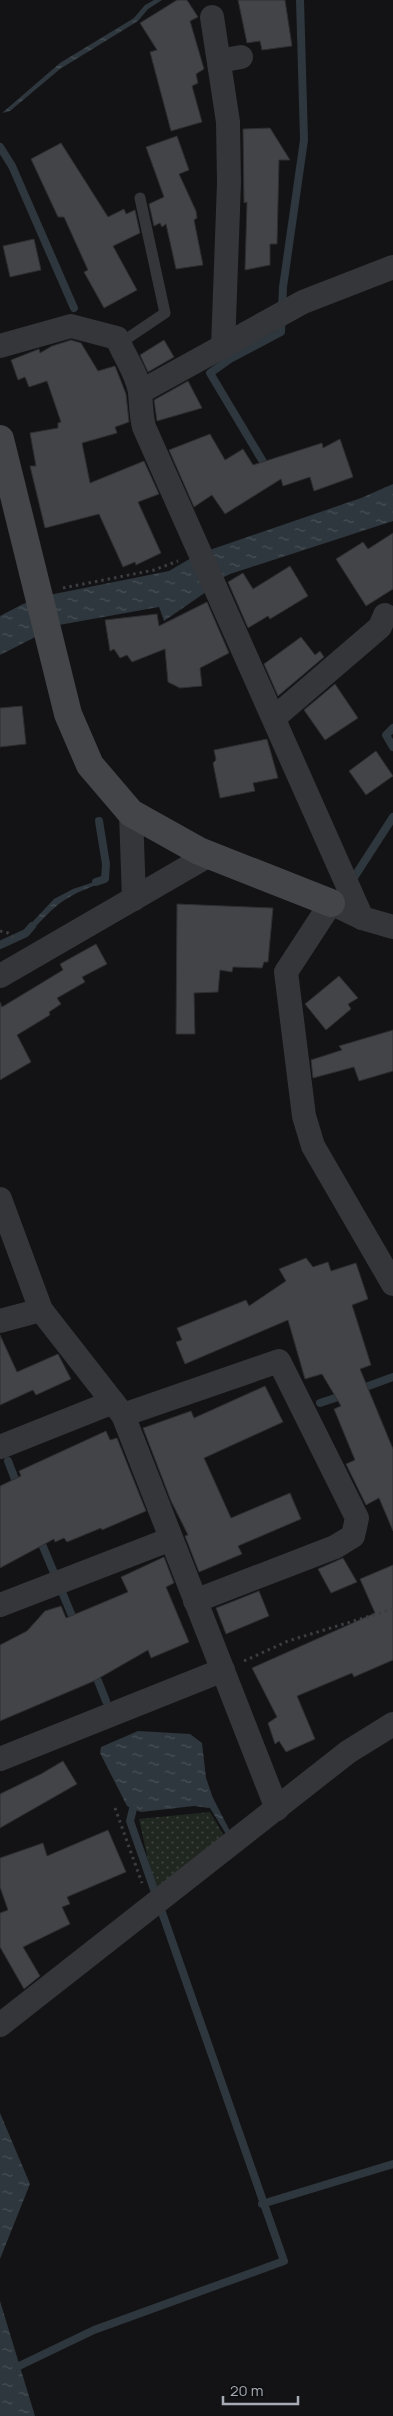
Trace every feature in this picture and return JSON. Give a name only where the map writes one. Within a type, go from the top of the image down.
[{"type":"street","points":[[212,17],[230,59],[229,183],[223,347]]},
{"type":"street","points":[[140,392],[303,302],[393,267]]},
{"type":"street","points":[[0,346],[71,326],[117,338],[140,392],[140,409],[144,427],[362,918]]},
{"type":"street","points":[[0,439],[68,714],[90,765],[131,813],[209,855],[331,903],[362,918],[393,928]]},
{"type":"street","points":[[274,718],[380,627],[385,615]]},
{"type":"street","points":[[131,813],[134,899]]},
{"type":"street","points":[[0,976],[209,855]]},
{"type":"street","points":[[331,903],[286,972],[304,1116],[313,1146],[393,1284]]},
{"type":"street","points":[[0,1199],[41,1310],[118,1408],[277,1809]]},
{"type":"street","points":[[0,1321],[41,1310]]},
{"type":"street","points":[[0,1447],[118,1408],[279,1361],[357,1518],[353,1536],[335,1547],[195,1601]]},
{"type":"street","points":[[0,1605],[171,1539]]},
{"type":"street","points":[[0,1760],[223,1670]]},
{"type":"street","points":[[0,2025],[348,1752],[393,1724]]},
{"type":"lane","points":[[119,344],[164,313],[140,198]]},
{"type":"path","points":[[37,591],[79,586],[154,570],[169,566],[197,549]]},
{"type":"path","points":[[223,1670],[288,1641],[393,1609]]},
{"type":"path","points":[[115,1808],[151,1907]]},
{"type":"shaded area","points":[[210,1812],[227,1841],[159,1893],[154,1887],[139,1819]]},
{"type":"water","points":[[154,0],[162,0],[148,9],[138,21],[60,69],[10,111],[2,113],[60,63],[134,18],[145,5]]},
{"type":"water","points":[[393,484],[393,521],[230,574],[206,586],[206,592],[164,621],[159,607],[59,625],[0,655],[0,616],[23,604],[54,594],[169,571],[198,554],[361,498]]},
{"type":"water","points":[[103,879],[107,881],[81,891],[56,907],[27,936],[24,931],[54,899],[73,889]]},
{"type":"water","points":[[138,1731],[190,1734],[202,1743],[206,1778],[213,1798],[230,1831],[226,1834],[210,1808],[194,1806],[141,1812],[127,1806],[100,1753],[101,1747]]},
{"type":"water","points":[[0,2113],[30,2184],[0,2259]]},
{"type":"water","points":[[0,2301],[35,2416],[0,2416]]},
{"type":"building","points":[[177,0],[187,0],[198,17],[190,21],[204,69],[196,74],[198,83],[192,86],[202,122],[171,131],[150,52],[157,50],[140,23]]},
{"type":"building","points":[[238,0],[285,0],[292,46],[262,50],[260,41],[247,43]]},
{"type":"building","points":[[270,128],[290,160],[279,160],[277,244],[270,244],[270,265],[245,270],[247,202],[244,203],[243,129]]},
{"type":"building","points":[[177,136],[189,170],[179,174],[196,211],[197,218],[194,220],[203,265],[176,269],[166,224],[162,227],[160,223],[154,226],[149,204],[164,197],[146,147]]},
{"type":"building","points":[[61,143],[108,217],[124,209],[126,214],[135,210],[140,233],[113,246],[137,290],[104,308],[84,272],[88,270],[64,217],[58,217],[31,159]]},
{"type":"building","points":[[34,239],[41,270],[10,277],[3,246]]},
{"type":"building","points":[[71,340],[81,343],[98,371],[115,366],[126,394],[129,422],[115,427],[117,433],[82,443],[90,483],[144,461],[159,494],[138,502],[161,553],[136,565],[135,562],[123,567],[99,514],[45,528],[30,466],[36,466],[30,433],[58,428],[58,423],[61,422],[47,381],[29,387],[25,377],[18,380],[11,360],[39,349],[40,353],[52,346]]},
{"type":"building","points":[[164,340],[174,357],[148,372],[140,355]]},
{"type":"building","points":[[188,381],[202,408],[157,421],[154,400]]},
{"type":"building","points":[[210,434],[225,460],[243,449],[253,465],[322,443],[323,448],[340,439],[353,477],[314,491],[310,477],[283,486],[281,479],[225,514],[212,495],[194,507],[169,450]]},
{"type":"building","points":[[393,533],[393,589],[366,606],[336,559],[363,542],[368,549]]},
{"type":"building","points":[[290,566],[308,596],[270,619],[268,616],[248,628],[228,582],[243,573],[253,589]]},
{"type":"building","points":[[207,602],[229,653],[200,668],[202,686],[180,688],[168,682],[165,649],[132,662],[127,655],[120,658],[114,649],[110,651],[105,620],[157,614],[159,626]]},
{"type":"building","points":[[301,637],[315,655],[320,651],[324,657],[278,696],[264,664]]},
{"type":"building","points":[[335,684],[358,718],[325,740],[304,710]]},
{"type":"building","points":[[22,706],[26,744],[0,747],[0,708]]},
{"type":"building","points":[[267,739],[278,778],[253,783],[255,791],[220,798],[213,763],[216,760],[214,750]]},
{"type":"building","points":[[376,751],[393,776],[366,795],[349,771]]},
{"type":"building","points":[[177,904],[273,908],[268,962],[264,962],[262,968],[233,967],[232,972],[220,970],[218,992],[194,993],[195,1034],[176,1034]]},
{"type":"building","points":[[96,944],[107,964],[82,977],[85,982],[57,998],[61,1004],[49,1012],[50,1015],[17,1035],[31,1062],[0,1080],[0,1002],[2,1007],[63,970],[60,964]]},
{"type":"building","points":[[339,976],[358,998],[348,1004],[351,1009],[326,1030],[305,1004]]},
{"type":"building","points":[[393,1030],[393,1071],[359,1081],[354,1067],[313,1078],[311,1060],[342,1050],[339,1046]]},
{"type":"building","points":[[306,1258],[313,1267],[328,1262],[331,1271],[356,1263],[368,1299],[352,1305],[371,1365],[360,1369],[393,1449],[393,1531],[379,1498],[366,1505],[346,1464],[355,1460],[334,1409],[341,1406],[322,1374],[305,1379],[288,1320],[185,1364],[176,1342],[182,1340],[177,1328],[246,1300],[249,1306],[286,1281],[279,1269]]},
{"type":"building","points":[[0,1335],[17,1372],[58,1354],[71,1379],[36,1395],[33,1390],[0,1405]]},
{"type":"building","points":[[265,1386],[283,1422],[204,1458],[231,1518],[290,1493],[301,1519],[238,1546],[242,1554],[199,1572],[185,1536],[188,1535],[171,1501],[143,1428],[191,1411],[194,1418]]},
{"type":"building","points":[[106,1431],[110,1440],[117,1438],[146,1511],[102,1530],[101,1528],[67,1542],[64,1538],[55,1542],[54,1539],[0,1568],[0,1486],[21,1476],[19,1471]]},
{"type":"building","points":[[164,1557],[174,1583],[166,1587],[189,1642],[151,1658],[148,1650],[94,1681],[0,1721],[0,1645],[27,1631],[45,1611],[61,1606],[66,1618],[128,1592],[121,1577]]},
{"type":"building","points":[[343,1558],[357,1582],[331,1593],[318,1569]]},
{"type":"building","points":[[393,1565],[393,1660],[354,1677],[352,1673],[297,1696],[315,1739],[286,1752],[279,1741],[275,1744],[268,1723],[277,1717],[252,1668],[375,1613],[360,1579]]},
{"type":"building","points":[[259,1591],[269,1616],[226,1634],[216,1608]]},
{"type":"building","points":[[63,1761],[77,1784],[0,1828],[0,1794]]},
{"type":"building","points":[[108,1830],[126,1872],[67,1897],[70,1904],[62,1907],[70,1924],[23,1947],[40,1976],[24,1989],[0,1947],[0,1913],[8,1910],[0,1887],[0,1858],[43,1843],[47,1856]]},
{"type":"waterway","points":[[268,470],[210,373],[230,359],[281,332],[283,287],[304,140],[300,0]]},
{"type":"waterway","points":[[0,147],[12,166],[74,308]]},
{"type":"waterway","points":[[393,728],[386,735],[393,747]]},
{"type":"waterway","points":[[353,879],[393,817]]},
{"type":"waterway","points":[[96,882],[105,879],[106,864],[99,821]]},
{"type":"waterway","points":[[0,945],[26,933],[32,926]]},
{"type":"waterway","points":[[360,1389],[393,1377]]},
{"type":"waterway","points":[[320,1403],[344,1395]]},
{"type":"waterway","points":[[8,1461],[18,1487]]},
{"type":"waterway","points":[[39,1537],[75,1623]]},
{"type":"waterway","points":[[94,1671],[106,1701]]},
{"type":"waterway","points":[[19,2366],[94,2330],[284,2261],[130,1821],[133,1809]]},
{"type":"waterway","points":[[262,2204],[393,2164]]}]
